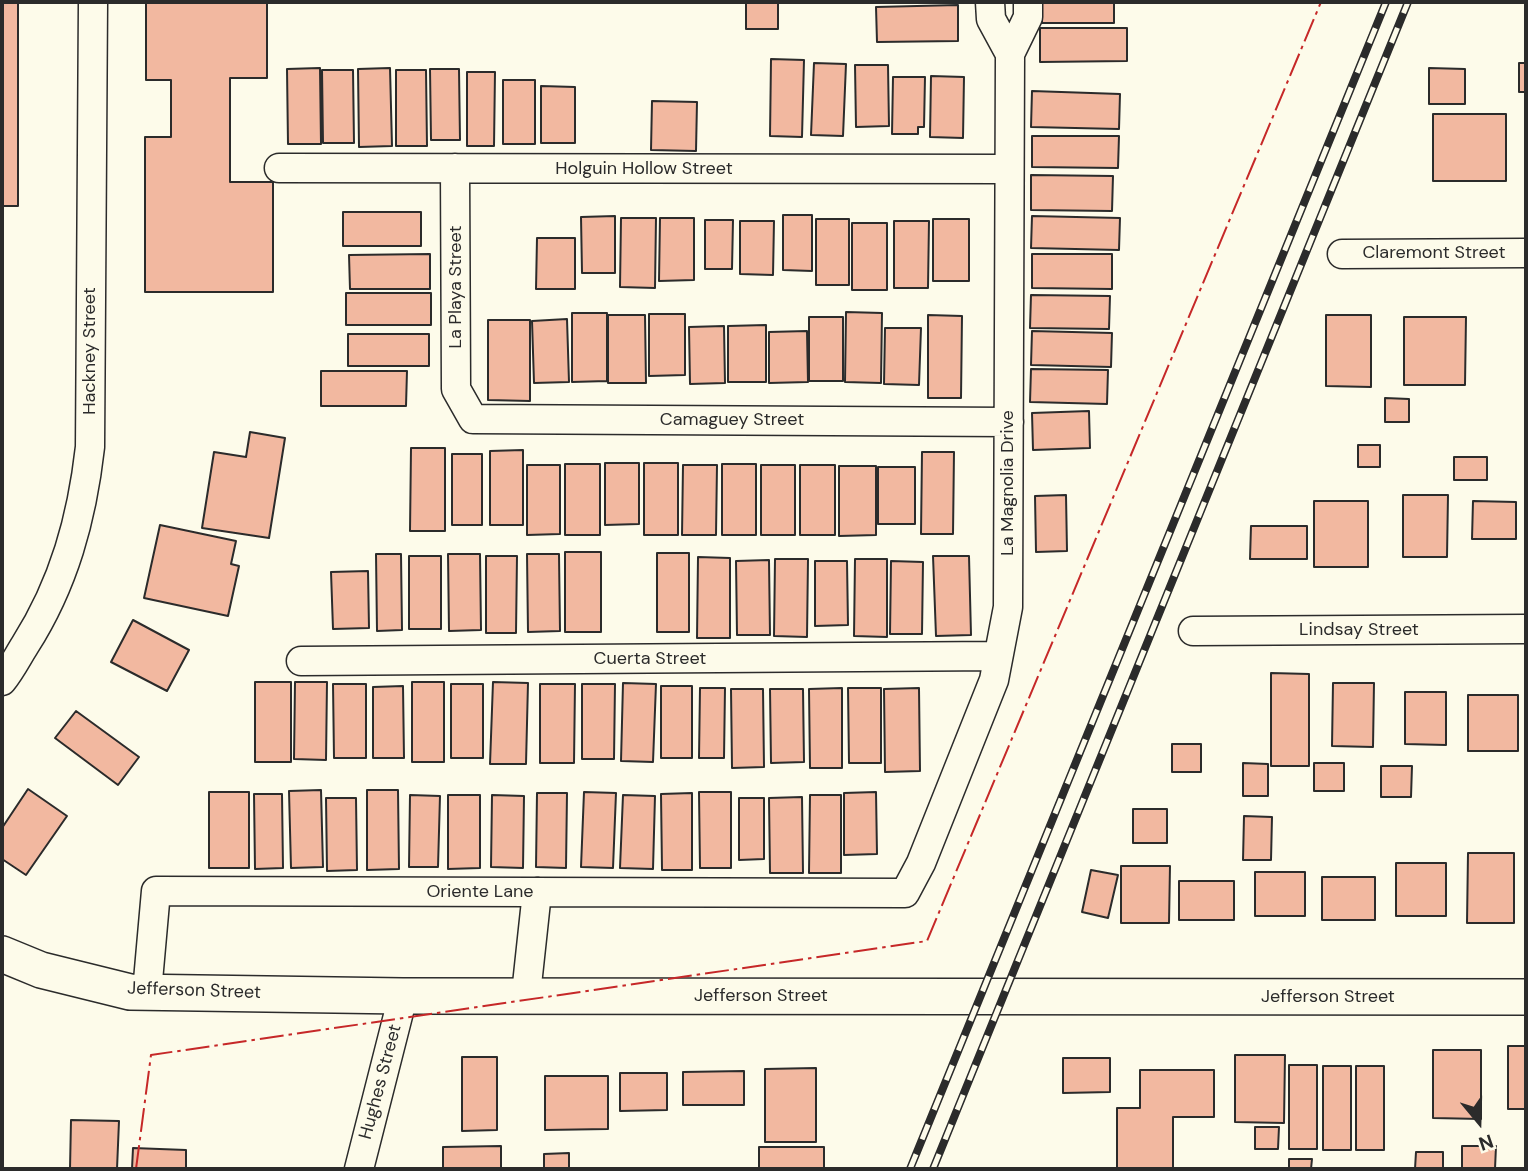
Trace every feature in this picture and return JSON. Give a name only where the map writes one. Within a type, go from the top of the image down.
[{"type":"street","name":"Hackney Street","points":[[2,681],[40,622],[68,557],[84,500],[90,447],[93,2]]},
{"type":"street","points":[[990,2],[990,19],[1010,54]]},
{"type":"street","name":"La Magnolia Drive","points":[[905,893],[921,863],[994,680],[1008,607],[1010,54],[1028,17],[1028,2]]},
{"type":"street","name":"Holguin Hollow Street","points":[[279,168],[1009,169]]},
{"type":"street","name":"La Playa Street","points":[[455,168],[456,389],[465,404]]},
{"type":"street","name":"Claremont Street","points":[[1342,254],[1526,253]]},
{"type":"street","name":"Camaguey Street","points":[[465,404],[473,419],[1009,422]]},
{"type":"street","name":"Lindsay Street","points":[[1192,631],[1526,629]]},
{"type":"street","name":"Cuerta Street","points":[[301,661],[998,656]]},
{"type":"street","name":"Oriente Lane","points":[[146,992],[156,891],[905,893]]},
{"type":"street","points":[[526,994],[537,892]]},
{"type":"street","name":"Jefferson Street","points":[[2,954],[41,970],[130,992],[403,996],[526,994],[1526,997]]},
{"type":"street","name":"Hughes Street","points":[[359,1169],[403,996]]},
{"type":"building","points":[[2,2],[18,2],[18,206],[2,206]]},
{"type":"building","points":[[146,2],[267,2],[267,78],[230,78],[230,182],[273,182],[273,292],[145,292],[145,137],[171,137],[171,80],[146,80]]},
{"type":"building","points":[[746,2],[778,2],[778,29],[746,29]]},
{"type":"building","points":[[1042,2],[1114,2],[1114,23],[1042,23]]},
{"type":"building","points":[[958,5],[958,41],[877,42],[876,7]]},
{"type":"building","points":[[1040,28],[1127,28],[1127,61],[1040,62]]},
{"type":"building","points":[[771,59],[804,60],[802,137],[770,136]]},
{"type":"building","points":[[814,63],[846,64],[843,136],[811,135]]},
{"type":"building","points":[[1519,63],[1526,63],[1526,92],[1519,92]]},
{"type":"building","points":[[855,65],[888,65],[889,126],[856,127]]},
{"type":"building","points":[[320,68],[321,144],[288,144],[287,69]]},
{"type":"building","points":[[390,68],[392,146],[359,147],[358,69]]},
{"type":"building","points":[[1429,68],[1465,69],[1465,104],[1429,104]]},
{"type":"building","points":[[430,69],[459,69],[460,140],[431,140]]},
{"type":"building","points":[[322,70],[353,70],[354,143],[323,143]]},
{"type":"building","points":[[396,70],[426,70],[427,146],[396,146]]},
{"type":"building","points":[[467,72],[495,72],[494,146],[467,146]]},
{"type":"building","points":[[931,76],[964,77],[963,138],[930,137]]},
{"type":"building","points":[[893,77],[925,77],[924,127],[918,127],[918,134],[892,134]]},
{"type":"building","points":[[503,80],[535,80],[535,144],[503,144]]},
{"type":"building","points":[[541,86],[575,87],[575,143],[541,143]]},
{"type":"building","points":[[1032,91],[1120,94],[1119,129],[1031,127]]},
{"type":"building","points":[[652,101],[697,102],[696,151],[651,150]]},
{"type":"building","points":[[1433,114],[1506,114],[1506,181],[1433,181]]},
{"type":"building","points":[[1032,136],[1119,136],[1118,168],[1032,167]]},
{"type":"building","points":[[1031,175],[1113,176],[1112,211],[1031,210]]},
{"type":"building","points":[[343,212],[421,212],[421,246],[343,246]]},
{"type":"building","points":[[783,215],[812,215],[812,271],[783,270]]},
{"type":"building","points":[[615,216],[615,273],[582,273],[581,217]]},
{"type":"building","points":[[1032,216],[1120,218],[1119,250],[1031,248]]},
{"type":"building","points":[[621,218],[656,218],[655,288],[620,287]]},
{"type":"building","points":[[660,218],[694,218],[694,280],[659,281]]},
{"type":"building","points":[[816,219],[849,219],[849,285],[816,285]]},
{"type":"building","points":[[933,219],[969,219],[969,281],[933,281]]},
{"type":"building","points":[[705,220],[733,220],[732,269],[705,269]]},
{"type":"building","points":[[740,221],[774,221],[773,275],[740,274]]},
{"type":"building","points":[[894,221],[929,221],[928,288],[894,288]]},
{"type":"building","points":[[852,223],[887,223],[887,290],[852,290]]},
{"type":"building","points":[[537,238],[575,238],[575,289],[536,289]]},
{"type":"building","points":[[430,254],[430,289],[350,289],[349,255]]},
{"type":"building","points":[[1032,254],[1112,254],[1112,289],[1032,288]]},
{"type":"building","points":[[346,293],[431,293],[431,325],[346,325]]},
{"type":"building","points":[[1031,295],[1110,296],[1109,329],[1030,328]]},
{"type":"building","points":[[846,312],[882,313],[881,383],[845,382]]},
{"type":"building","points":[[572,313],[607,313],[607,381],[572,382]]},
{"type":"building","points":[[649,314],[685,314],[685,375],[649,376]]},
{"type":"building","points":[[608,315],[645,315],[646,383],[608,383]]},
{"type":"building","points":[[928,315],[962,316],[961,398],[928,398]]},
{"type":"building","points":[[1326,315],[1371,315],[1371,387],[1326,386]]},
{"type":"building","points":[[809,317],[843,317],[843,381],[809,381]]},
{"type":"building","points":[[1404,317],[1466,317],[1465,385],[1404,385]]},
{"type":"building","points":[[567,319],[569,382],[534,383],[532,321]]},
{"type":"building","points":[[488,320],[530,320],[530,401],[488,400]]},
{"type":"building","points":[[766,325],[766,382],[728,382],[728,326]]},
{"type":"building","points":[[724,326],[725,383],[690,384],[689,327]]},
{"type":"building","points":[[885,328],[921,328],[919,385],[884,384]]},
{"type":"building","points":[[807,331],[808,382],[769,383],[769,332]]},
{"type":"building","points":[[1032,331],[1112,333],[1111,367],[1031,365]]},
{"type":"building","points":[[348,334],[429,334],[429,366],[348,366]]},
{"type":"building","points":[[1031,369],[1108,370],[1107,404],[1030,402]]},
{"type":"building","points":[[321,371],[407,371],[406,406],[321,406]]},
{"type":"building","points":[[1385,398],[1409,399],[1409,422],[1385,422]]},
{"type":"building","points":[[1089,411],[1090,448],[1033,450],[1032,413]]},
{"type":"building","points":[[250,432],[285,438],[269,538],[202,528],[214,452],[246,457]]},
{"type":"building","points":[[1358,445],[1380,445],[1380,467],[1358,467]]},
{"type":"building","points":[[411,448],[445,448],[445,531],[410,531]]},
{"type":"building","points":[[523,450],[523,525],[490,525],[490,451]]},
{"type":"building","points":[[922,452],[954,452],[953,534],[921,534]]},
{"type":"building","points":[[452,454],[482,454],[482,525],[452,525]]},
{"type":"building","points":[[1454,457],[1487,457],[1487,480],[1454,480]]},
{"type":"building","points":[[605,463],[639,463],[639,524],[605,525]]},
{"type":"building","points":[[644,463],[678,463],[678,535],[644,535]]},
{"type":"building","points":[[565,464],[600,464],[600,535],[565,535]]},
{"type":"building","points":[[722,464],[756,464],[756,535],[722,535]]},
{"type":"building","points":[[527,465],[560,465],[560,534],[527,535]]},
{"type":"building","points":[[683,465],[717,465],[716,535],[682,535]]},
{"type":"building","points":[[761,465],[795,465],[795,535],[761,535]]},
{"type":"building","points":[[800,465],[835,465],[835,535],[800,535]]},
{"type":"building","points":[[839,466],[876,466],[876,535],[839,536]]},
{"type":"building","points":[[878,467],[915,467],[915,524],[878,524]]},
{"type":"building","points":[[1066,495],[1067,551],[1036,552],[1035,496]]},
{"type":"building","points":[[1403,495],[1448,495],[1447,557],[1403,557]]},
{"type":"building","points":[[1314,501],[1368,501],[1368,567],[1314,567]]},
{"type":"building","points":[[1473,501],[1516,502],[1516,539],[1472,539]]},
{"type":"building","points":[[160,525],[236,541],[231,564],[239,566],[228,616],[144,598]]},
{"type":"building","points":[[1251,526],[1307,526],[1307,559],[1250,559]]},
{"type":"building","points":[[565,552],[601,552],[601,632],[565,632]]},
{"type":"building","points":[[657,553],[689,553],[689,632],[657,632]]},
{"type":"building","points":[[376,554],[401,554],[402,630],[377,631]]},
{"type":"building","points":[[448,554],[480,554],[481,630],[449,631]]},
{"type":"building","points":[[527,554],[559,554],[560,631],[528,632]]},
{"type":"building","points":[[409,556],[441,556],[441,629],[409,629]]},
{"type":"building","points":[[486,556],[517,556],[516,633],[486,633]]},
{"type":"building","points":[[933,556],[969,556],[971,635],[936,636]]},
{"type":"building","points":[[698,557],[730,558],[730,638],[697,638]]},
{"type":"building","points":[[775,559],[808,559],[807,637],[774,636]]},
{"type":"building","points":[[855,559],[887,559],[887,637],[854,636]]},
{"type":"building","points":[[769,560],[770,635],[737,635],[736,561]]},
{"type":"building","points":[[815,561],[847,561],[848,625],[815,626]]},
{"type":"building","points":[[891,561],[923,562],[922,634],[890,634]]},
{"type":"building","points":[[368,571],[369,628],[333,629],[331,572]]},
{"type":"building","points":[[133,620],[189,650],[167,691],[111,662]]},
{"type":"building","points":[[1271,673],[1309,674],[1309,766],[1271,766]]},
{"type":"building","points":[[255,682],[291,682],[291,762],[255,762]]},
{"type":"building","points":[[295,682],[327,682],[326,760],[294,759]]},
{"type":"building","points":[[412,682],[444,682],[444,762],[412,762]]},
{"type":"building","points":[[493,682],[528,683],[526,764],[490,764]]},
{"type":"building","points":[[623,683],[656,684],[653,762],[621,761]]},
{"type":"building","points":[[1333,683],[1374,683],[1373,747],[1332,746]]},
{"type":"building","points":[[333,684],[366,684],[366,758],[334,758]]},
{"type":"building","points":[[451,684],[483,684],[483,758],[451,758]]},
{"type":"building","points":[[540,684],[575,684],[574,763],[540,763]]},
{"type":"building","points":[[582,684],[615,684],[614,759],[582,759]]},
{"type":"building","points":[[403,686],[404,758],[373,758],[373,687]]},
{"type":"building","points":[[661,686],[692,686],[692,758],[661,758]]},
{"type":"building","points":[[700,688],[725,688],[724,758],[699,758]]},
{"type":"building","points":[[842,688],[842,768],[810,768],[809,689]]},
{"type":"building","points":[[848,688],[881,688],[881,763],[849,763]]},
{"type":"building","points":[[919,688],[920,771],[885,772],[884,689]]},
{"type":"building","points":[[731,689],[763,689],[764,767],[732,768]]},
{"type":"building","points":[[770,689],[803,689],[804,762],[771,763]]},
{"type":"building","points":[[1405,692],[1446,692],[1446,745],[1405,744]]},
{"type":"building","points":[[1468,695],[1518,695],[1518,751],[1468,751]]},
{"type":"building","points":[[76,711],[139,757],[118,785],[55,738]]},
{"type":"building","points":[[1172,744],[1201,744],[1201,772],[1172,772]]},
{"type":"building","points":[[1243,763],[1268,764],[1268,796],[1243,796]]},
{"type":"building","points":[[1314,763],[1344,763],[1344,791],[1314,791]]},
{"type":"building","points":[[1381,766],[1412,766],[1411,797],[1381,797]]},
{"type":"building","points":[[28,789],[67,816],[26,875],[2,859],[2,828]]},
{"type":"building","points":[[321,790],[323,867],[291,868],[289,791]]},
{"type":"building","points":[[367,790],[398,790],[399,869],[367,870]]},
{"type":"building","points":[[209,792],[249,792],[249,868],[209,868]]},
{"type":"building","points":[[584,792],[616,793],[613,868],[581,867]]},
{"type":"building","points":[[699,792],[731,792],[731,868],[700,868]]},
{"type":"building","points":[[876,792],[877,854],[844,855],[844,793]]},
{"type":"building","points":[[537,793],[567,793],[566,868],[536,867]]},
{"type":"building","points":[[692,793],[692,870],[662,870],[661,794]]},
{"type":"building","points":[[254,794],[282,794],[283,868],[255,869]]},
{"type":"building","points":[[410,795],[440,796],[438,867],[409,867]]},
{"type":"building","points":[[448,795],[480,795],[480,868],[448,869]]},
{"type":"building","points":[[492,795],[524,796],[523,868],[491,867]]},
{"type":"building","points":[[623,795],[655,796],[653,869],[620,868]]},
{"type":"building","points":[[810,795],[841,795],[841,873],[809,873]]},
{"type":"building","points":[[802,797],[803,873],[770,873],[769,798]]},
{"type":"building","points":[[326,798],[356,798],[357,870],[327,871]]},
{"type":"building","points":[[739,798],[764,798],[764,859],[739,860]]},
{"type":"building","points":[[1133,809],[1167,809],[1167,843],[1133,843]]},
{"type":"building","points":[[1244,816],[1272,817],[1271,860],[1243,860]]},
{"type":"building","points":[[1468,853],[1514,853],[1514,923],[1467,923]]},
{"type":"building","points":[[1396,863],[1446,863],[1446,916],[1396,916]]},
{"type":"building","points":[[1121,866],[1170,866],[1169,923],[1121,923]]},
{"type":"building","points":[[1091,870],[1118,875],[1108,918],[1082,912]]},
{"type":"building","points":[[1255,872],[1305,872],[1305,916],[1255,916]]},
{"type":"building","points":[[1322,877],[1375,877],[1375,920],[1322,920]]},
{"type":"building","points":[[1179,881],[1234,881],[1234,920],[1179,920]]},
{"type":"building","points":[[1508,1046],[1526,1046],[1526,1109],[1508,1109]]},
{"type":"building","points":[[1433,1050],[1481,1050],[1481,1119],[1433,1118]]},
{"type":"building","points":[[1235,1055],[1285,1055],[1284,1123],[1235,1122]]},
{"type":"building","points":[[462,1057],[497,1057],[497,1130],[462,1131]]},
{"type":"building","points":[[1063,1058],[1110,1058],[1110,1092],[1063,1093]]},
{"type":"building","points":[[1289,1065],[1317,1065],[1317,1149],[1289,1149]]},
{"type":"building","points":[[1323,1066],[1351,1066],[1351,1150],[1323,1150]]},
{"type":"building","points":[[1356,1066],[1384,1066],[1384,1150],[1356,1150]]},
{"type":"building","points":[[816,1068],[816,1142],[765,1142],[765,1069]]},
{"type":"building","points":[[1140,1070],[1214,1070],[1214,1117],[1173,1117],[1173,1169],[1117,1169],[1117,1108],[1140,1108]]},
{"type":"building","points":[[744,1071],[744,1105],[683,1105],[683,1072]]},
{"type":"building","points":[[620,1073],[667,1073],[667,1110],[620,1111]]},
{"type":"building","points":[[545,1076],[608,1076],[608,1129],[545,1130]]},
{"type":"building","points":[[71,1120],[119,1121],[117,1169],[70,1169]]},
{"type":"building","points":[[1255,1127],[1279,1127],[1278,1149],[1255,1149]]},
{"type":"building","points":[[501,1146],[501,1169],[443,1169],[443,1147]]},
{"type":"building","points":[[1462,1146],[1496,1146],[1495,1169],[1462,1169]]},
{"type":"building","points":[[759,1147],[824,1147],[824,1169],[759,1169]]},
{"type":"building","points":[[133,1148],[186,1150],[186,1169],[132,1169]]},
{"type":"building","points":[[1416,1152],[1443,1152],[1443,1169],[1415,1169]]},
{"type":"building","points":[[569,1153],[569,1169],[544,1169],[544,1154]]},
{"type":"building","points":[[1289,1159],[1312,1159],[1311,1169],[1289,1169]]},
{"type":"railway","points":[[910,1169],[1386,2]]},
{"type":"railway","points":[[933,1169],[1408,2]]},
{"type":"power","points":[[136,1169],[151,1055],[927,941],[1321,2]]}]
